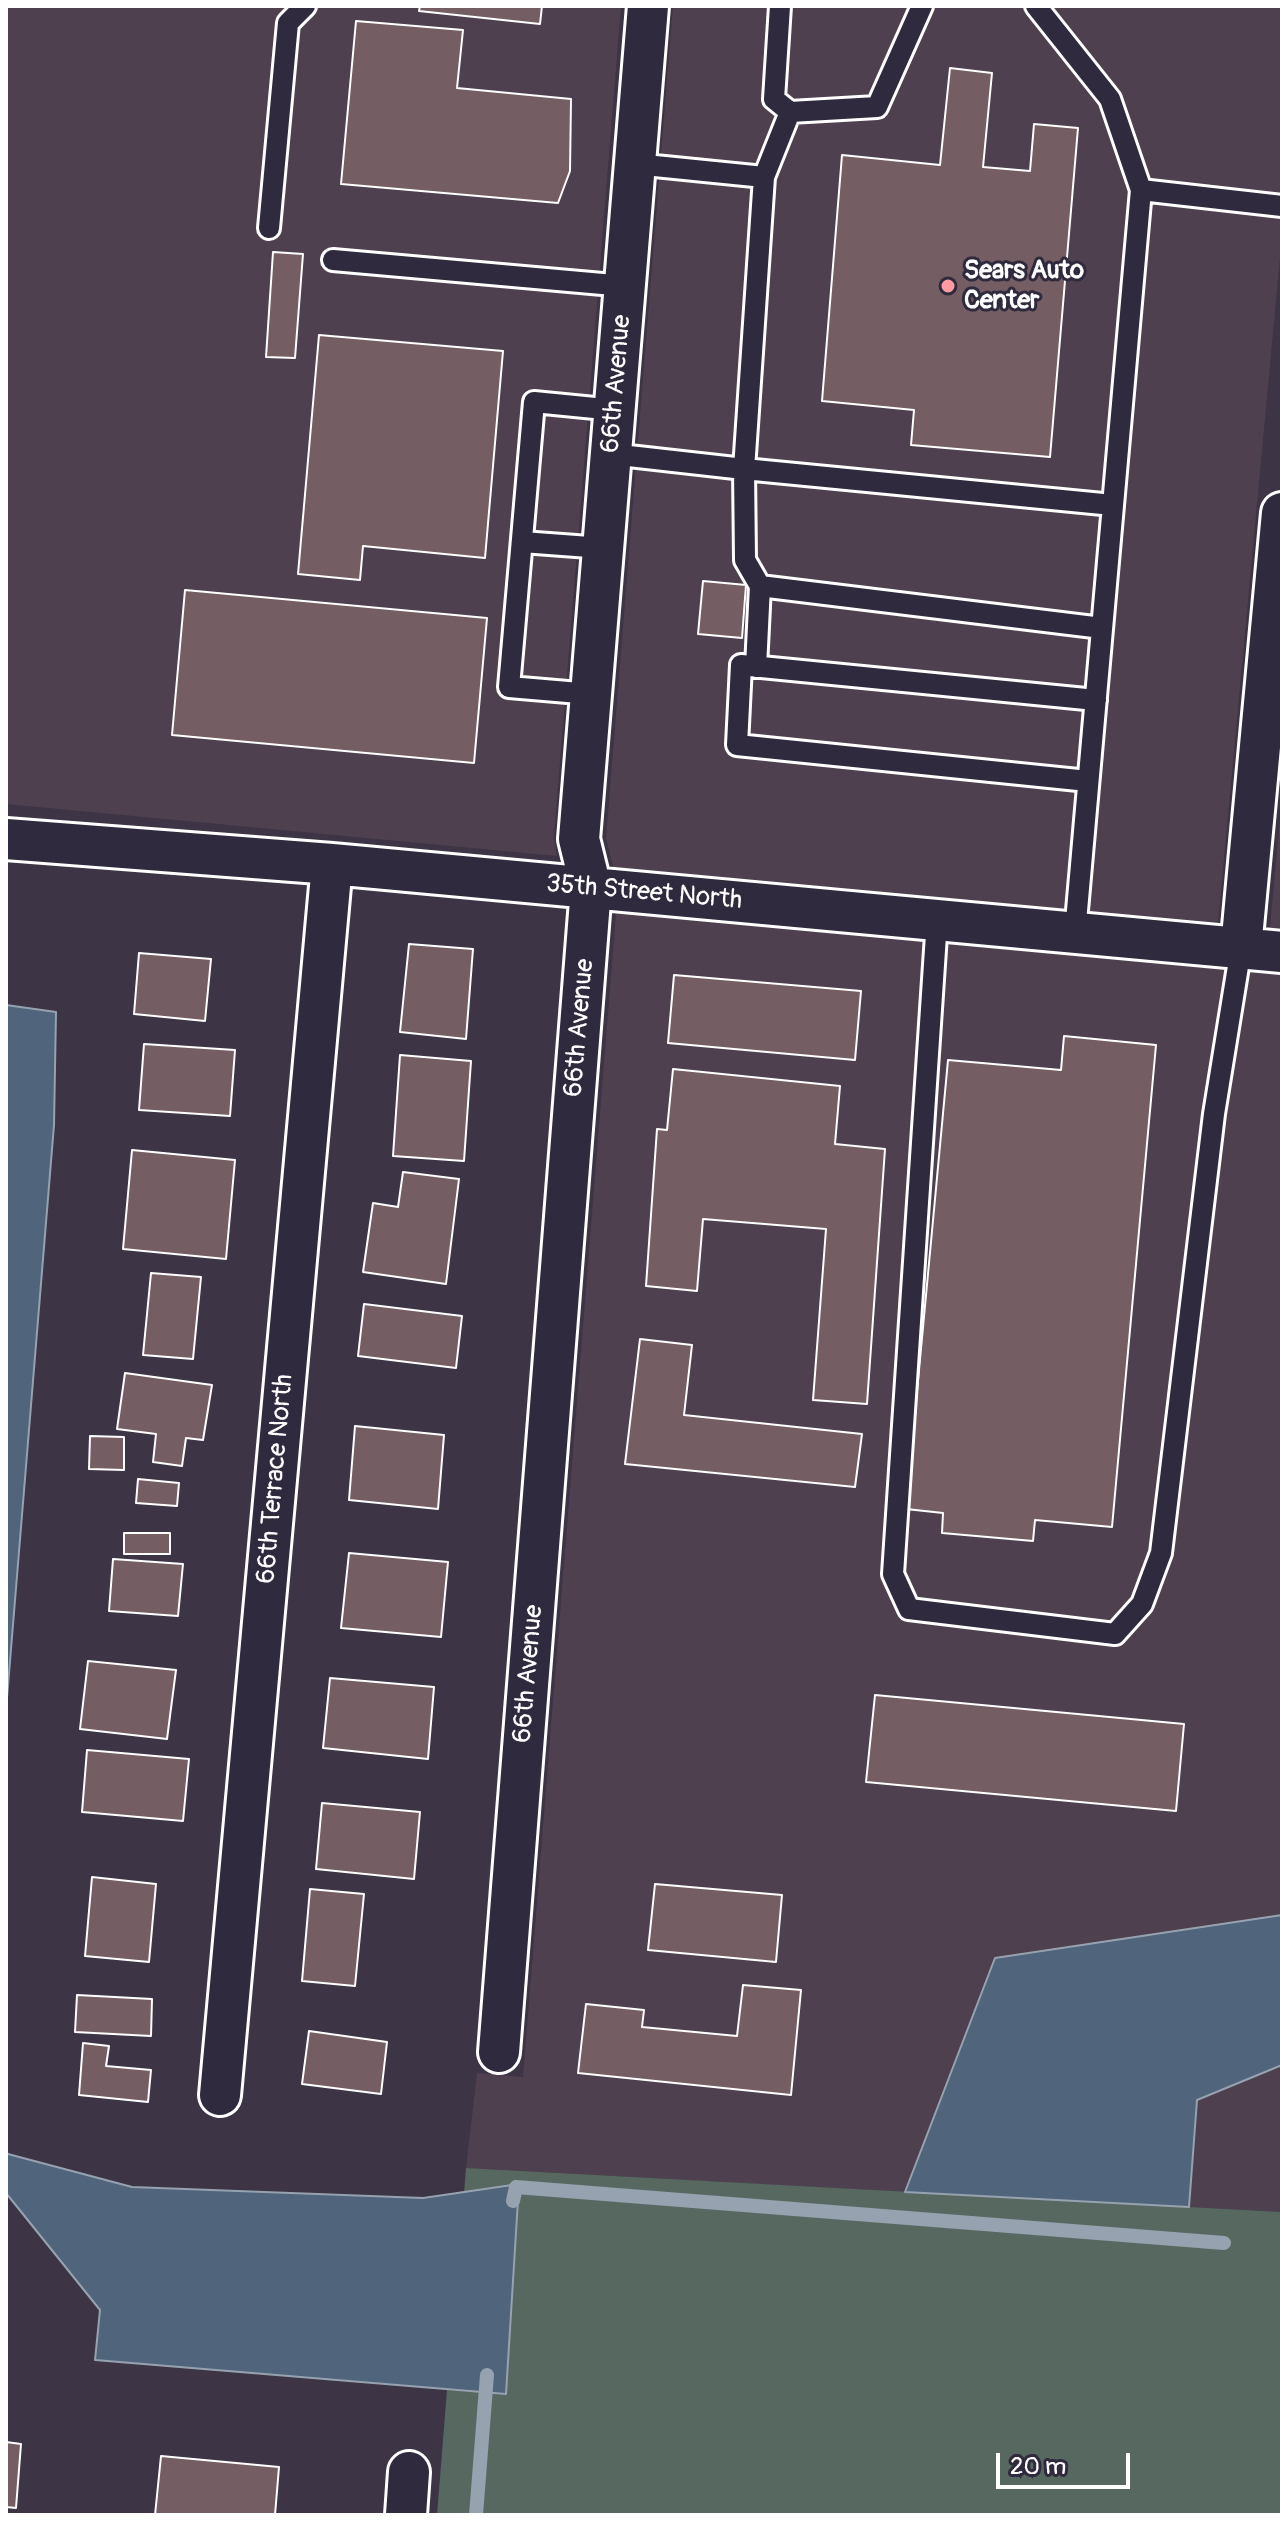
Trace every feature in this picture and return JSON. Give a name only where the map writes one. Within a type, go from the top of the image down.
[{"type":"street","name":"66th Avenue","points":[[499,2052],[591,888],[579,839],[648,6]]},
{"type":"street","points":[[1241,948],[1282,513]]},
{"type":"street","name":"35th Street North","points":[[6,839],[332,864],[1282,952]]},
{"type":"street","name":"66th Terrace North","points":[[220,2095],[332,864]]},
{"type":"street","points":[[406,2515],[409,2472]]},
{"type":"lane","points":[[269,228],[288,23],[305,6]]},
{"type":"lane","points":[[780,6],[774,99],[790,112],[877,107],[922,6]]},
{"type":"lane","points":[[1036,6],[1110,99],[1141,190],[1075,933]]},
{"type":"lane","points":[[756,667],[760,586],[745,560],[744,469],[764,177],[790,112]]},
{"type":"lane","points":[[635,164],[764,177]]},
{"type":"lane","points":[[1141,190],[1282,206]]},
{"type":"lane","points":[[333,260],[625,286]]},
{"type":"lane","points":[[591,694],[509,687],[534,402],[615,410]]},
{"type":"lane","points":[[611,454],[1113,505]]},
{"type":"lane","points":[[522,542],[603,548]]},
{"type":"lane","points":[[760,586],[1102,628]]},
{"type":"lane","points":[[1088,781],[737,745],[741,665],[1096,700]]},
{"type":"lane","points":[[937,920],[893,1574],[909,1609],[1115,1634],[1142,1604],[1161,1553],[1214,1114],[1241,948]]},
{"type":"shaded area","points":[[6,6],[621,6],[554,837],[557,856],[6,804]]},
{"type":"shaded area","points":[[673,6],[1282,6],[1282,236],[1218,923],[613,867],[606,838]]},
{"type":"shaded area","points":[[1282,796],[1282,929],[1270,928]]},
{"type":"shaded area","points":[[616,913],[1282,975],[1282,1915],[995,1958],[905,2192],[466,2168],[477,2073],[523,2077]]},
{"type":"shaded area","points":[[1282,2065],[1282,2212],[1189,2207],[1197,2100]]},
{"type":"green space","points":[[466,2168],[1282,2212],[1282,2515],[437,2515],[447,2390],[506,2394],[519,2185],[464,2193]]},
{"type":"water","points":[[6,1005],[56,1012],[54,1125],[6,1710]]},
{"type":"water","points":[[1282,1915],[1282,2065],[1197,2100],[1189,2207],[905,2192],[995,1958]]},
{"type":"water","points":[[6,2151],[132,2187],[423,2198],[519,2184],[506,2394],[95,2360],[100,2310],[6,2193]]},
{"type":"building","points":[[420,6],[542,6],[540,24],[419,11]]},
{"type":"building","points":[[356,21],[463,30],[457,88],[571,99],[570,171],[558,203],[341,184]]},
{"type":"building","name":"Sears Auto Center","points":[[950,68],[992,73],[983,167],[1030,171],[1034,124],[1078,128],[1050,457],[911,445],[914,410],[822,401],[842,155],[940,165]]},
{"type":"building","points":[[273,252],[303,254],[295,358],[266,357]]},
{"type":"building","points":[[319,335],[503,351],[485,558],[363,546],[360,580],[298,574]]},
{"type":"building","points":[[703,581],[746,585],[742,638],[698,634]]},
{"type":"building","points":[[185,590],[487,618],[474,763],[172,735]]},
{"type":"building","points":[[409,944],[473,949],[466,1039],[400,1032]]},
{"type":"building","points":[[139,953],[211,959],[205,1021],[134,1014]]},
{"type":"building","points":[[674,975],[861,991],[855,1060],[668,1043]]},
{"type":"building","points":[[1064,1036],[1156,1045],[1112,1527],[1035,1520],[1033,1541],[942,1533],[943,1513],[906,1509],[948,1060],[1061,1070]]},
{"type":"building","points":[[144,1044],[235,1050],[230,1116],[139,1110]]},
{"type":"building","points":[[400,1055],[471,1061],[464,1161],[393,1156]]},
{"type":"building","points":[[673,1069],[840,1086],[835,1144],[885,1149],[867,1404],[813,1400],[826,1229],[703,1219],[697,1291],[646,1286],[657,1129],[667,1130]]},
{"type":"building","points":[[132,1150],[235,1160],[226,1259],[123,1249]]},
{"type":"building","points":[[403,1172],[459,1179],[446,1284],[363,1272],[373,1203],[398,1207]]},
{"type":"building","points":[[151,1273],[201,1277],[193,1359],[143,1355]]},
{"type":"building","points":[[364,1304],[462,1316],[456,1368],[358,1356]]},
{"type":"building","points":[[640,1339],[692,1345],[684,1415],[862,1434],[855,1487],[625,1464]]},
{"type":"building","points":[[125,1373],[212,1385],[203,1440],[186,1438],[182,1466],[153,1462],[156,1434],[117,1429]]},
{"type":"building","points":[[355,1426],[444,1435],[438,1509],[349,1500]]},
{"type":"building","points":[[90,1436],[124,1437],[124,1470],[89,1469]]},
{"type":"building","points":[[138,1479],[179,1483],[177,1506],[136,1503]]},
{"type":"building","points":[[124,1533],[170,1533],[170,1554],[124,1554]]},
{"type":"building","points":[[349,1553],[448,1562],[441,1637],[341,1628]]},
{"type":"building","points":[[113,1559],[183,1564],[178,1616],[109,1611]]},
{"type":"building","points":[[88,1661],[176,1670],[167,1739],[80,1729]]},
{"type":"building","points":[[330,1678],[434,1687],[428,1759],[323,1748]]},
{"type":"building","points":[[875,1695],[1184,1724],[1176,1811],[866,1782]]},
{"type":"building","points":[[87,1750],[189,1759],[183,1821],[82,1812]]},
{"type":"building","points":[[322,1803],[420,1812],[414,1879],[316,1869]]},
{"type":"building","points":[[92,1877],[156,1884],[149,1962],[85,1956]]},
{"type":"building","points":[[655,1884],[782,1895],[776,1962],[648,1950]]},
{"type":"building","points":[[310,1889],[364,1894],[355,1986],[302,1981]]},
{"type":"building","points":[[743,1985],[801,1990],[791,2095],[578,2073],[586,2004],[644,2010],[642,2027],[737,2036]]},
{"type":"building","points":[[77,1995],[152,1999],[151,2036],[75,2032]]},
{"type":"building","points":[[309,2031],[387,2042],[381,2094],[302,2084]]},
{"type":"building","points":[[83,2043],[109,2046],[106,2066],[151,2070],[148,2102],[79,2095]]},
{"type":"building","points":[[6,2442],[21,2444],[16,2508],[6,2507]]},
{"type":"building","points":[[161,2456],[279,2467],[275,2515],[155,2515]]},
{"type":"waterway","points":[[513,2201],[516,2187],[1224,2243]]},
{"type":"waterway","points":[[476,2515],[487,2375]]},
{"type":"place","name":"Sears Auto Center","points":[[948,286]]}]
